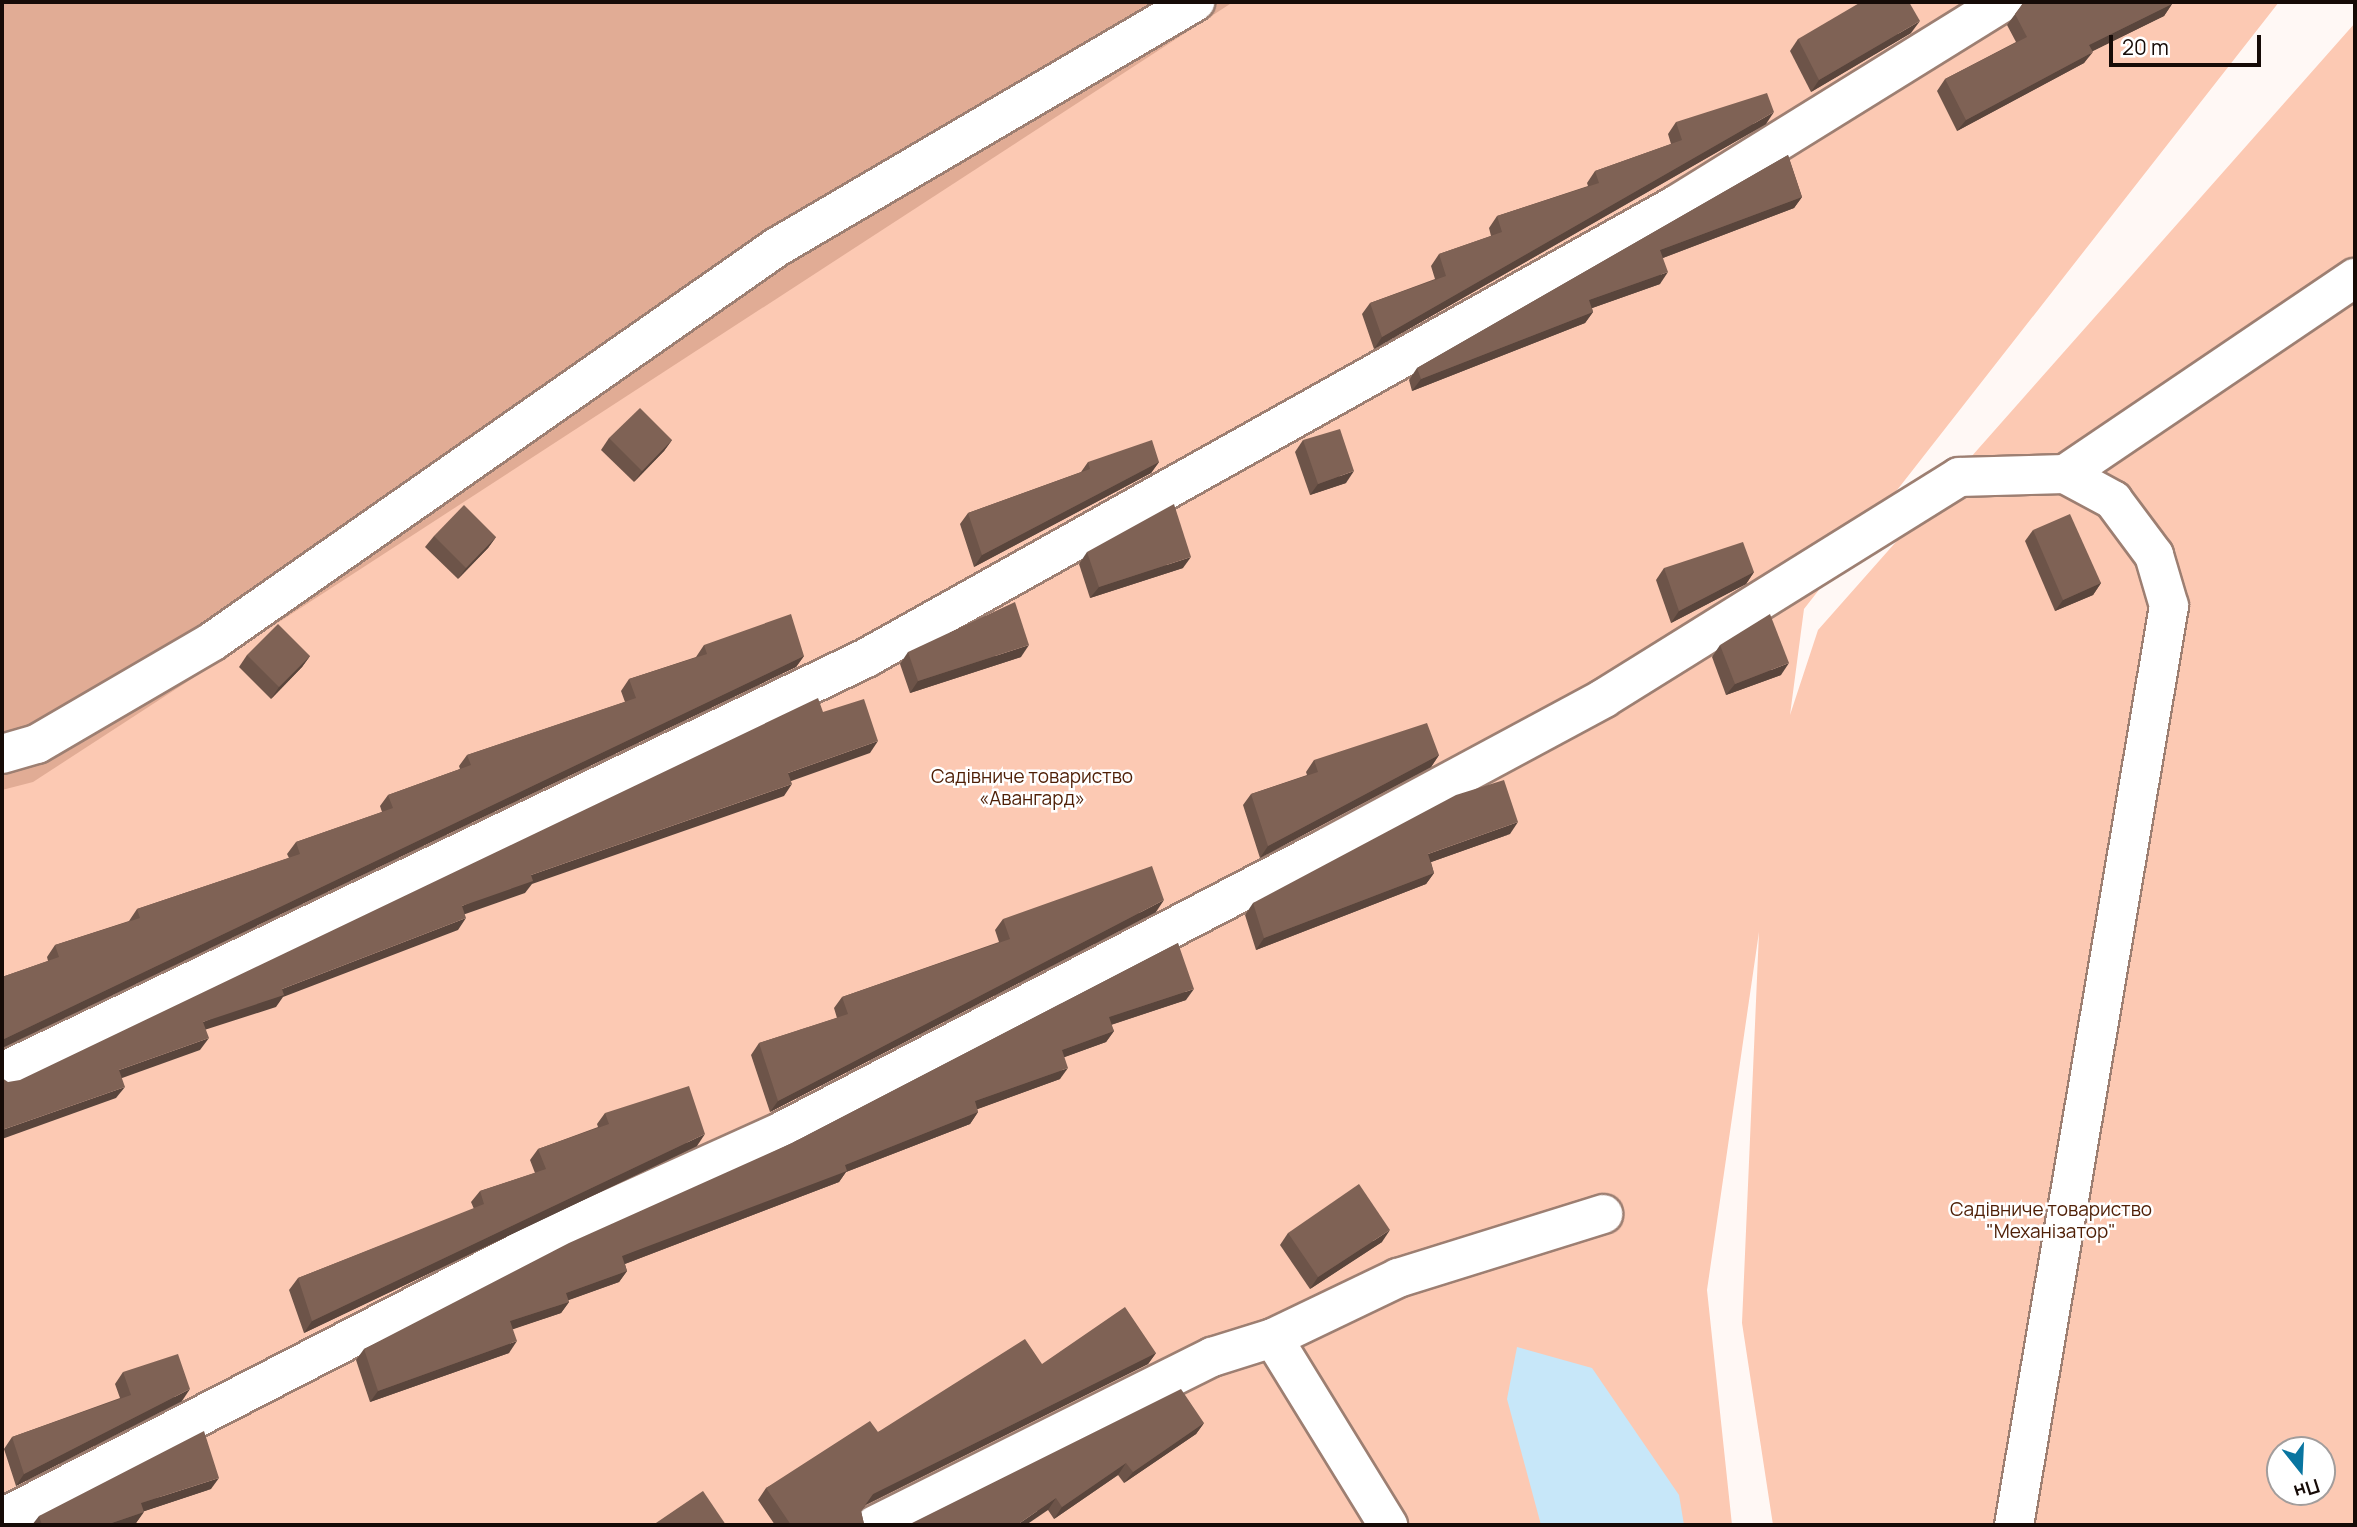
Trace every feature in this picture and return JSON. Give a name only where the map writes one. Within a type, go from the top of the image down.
[{"type":"street","points":[[2,754],[37,744],[213,641],[778,247],[1195,2]]},
{"type":"street","points":[[2,1072],[866,658],[1676,205],[2003,2]]},
{"type":"street","points":[[2064,474],[2355,278]]},
{"type":"street","points":[[2,1518],[552,1235],[782,1132],[1326,848],[1604,698],[1959,477],[2064,474],[2113,499],[2154,555],[2169,606],[2014,1525]]},
{"type":"street","points":[[875,1525],[1212,1357],[1273,1338],[1398,1278],[1603,1214]]},
{"type":"street","points":[[1273,1338],[1388,1525]]},
{"type":"green space","name":"Садівниче товариство «Авангард»","points":[[887,2],[2279,2],[1804,609],[1790,715],[1818,630],[2355,23],[2355,1525],[1773,1525],[1742,1323],[1759,932],[1707,1290],[1732,1525],[2,1525],[2,582]]},
{"type":"shaded area","points":[[2,2],[1233,2],[33,782],[2,790]]},
{"type":"water","points":[[1517,1347],[1592,1368],[1679,1495],[1684,1525],[1541,1525],[1507,1399]]},
{"type":"building","points":[[1861,2],[1909,2],[1920,21],[1819,80],[1798,39]]},
{"type":"building","points":[[2024,2],[2172,4],[2089,45],[2093,52],[1966,120],[1945,79],[2027,37],[2015,14]]},
{"type":"building","points":[[1767,93],[1774,112],[1382,337],[1370,303],[1446,276],[1439,254],[1502,232],[1497,216],[1599,183],[1595,171],[1682,140],[1676,122]]},
{"type":"building","points":[[1788,155],[1802,197],[1660,250],[1668,272],[1589,300],[1593,312],[1421,379],[1417,368]]},
{"type":"building","points":[[640,408],[672,440],[642,471],[609,438]]},
{"type":"building","points":[[1340,429],[1354,471],[1318,484],[1303,440]]},
{"type":"building","points":[[1152,440],[1159,462],[982,555],[968,513],[1090,469],[1088,462]]},
{"type":"building","points":[[1174,504],[1191,557],[1099,587],[1087,552]]},
{"type":"building","points":[[464,505],[496,537],[466,568],[434,536]]},
{"type":"building","points":[[2070,514],[2101,583],[2063,600],[2033,530]]},
{"type":"building","points":[[1743,542],[1754,572],[1679,611],[1664,568]]},
{"type":"building","points":[[1015,602],[1029,645],[918,681],[908,652]]},
{"type":"building","points":[[791,614],[804,656],[2,1040],[2,977],[59,957],[55,945],[140,918],[137,909],[300,854],[296,842],[393,808],[388,795],[471,765],[467,755],[636,698],[629,679],[707,654],[704,645]]},
{"type":"building","points":[[1770,614],[1789,663],[1735,684],[1720,645]]},
{"type":"building","points":[[278,624],[310,656],[279,687],[247,655]]},
{"type":"building","points":[[818,698],[823,712],[864,699],[878,741],[788,773],[792,784],[531,875],[533,881],[462,906],[466,918],[282,989],[284,995],[203,1022],[209,1038],[119,1070],[125,1087],[2,1130],[2,1078],[8,1082],[20,1080]]},
{"type":"building","points":[[1427,723],[1439,755],[1268,846],[1251,794],[1318,772],[1314,760]]},
{"type":"building","points":[[1504,780],[1518,822],[1428,854],[1434,873],[1264,938],[1253,903],[1456,795]]},
{"type":"building","points":[[1152,866],[1164,900],[778,1101],[759,1043],[848,1014],[842,997],[1010,939],[1003,919]]},
{"type":"building","points":[[1178,943],[1194,989],[1109,1017],[1114,1031],[1062,1050],[1068,1068],[975,1101],[978,1112],[845,1165],[847,1171],[622,1256],[627,1271],[566,1293],[569,1302],[510,1321],[517,1341],[378,1391],[364,1349],[569,1243],[792,1143]]},
{"type":"building","points":[[689,1086],[705,1134],[312,1321],[298,1278],[484,1204],[480,1191],[546,1169],[538,1149],[609,1124],[605,1113]]},
{"type":"building","points":[[1359,1184],[1390,1230],[1318,1277],[1288,1233]]},
{"type":"building","points":[[1125,1307],[1156,1353],[873,1494],[861,1511],[866,1525],[791,1525],[766,1488],[870,1421],[878,1432],[1025,1339],[1042,1364]]},
{"type":"building","points":[[178,1354],[190,1389],[24,1474],[12,1437],[131,1395],[123,1372]]},
{"type":"building","points":[[1181,1389],[1204,1423],[1133,1472],[1126,1463],[1062,1507],[1056,1498],[1017,1525],[908,1525]]},
{"type":"building","points":[[204,1431],[219,1478],[141,1503],[144,1512],[106,1525],[42,1525],[39,1516]]},
{"type":"building","points":[[703,1491],[726,1525],[653,1525]]},
{"type":"park label","name":"Садівниче товариство \"Механізатор\"","points":[[2051,1221]]}]
